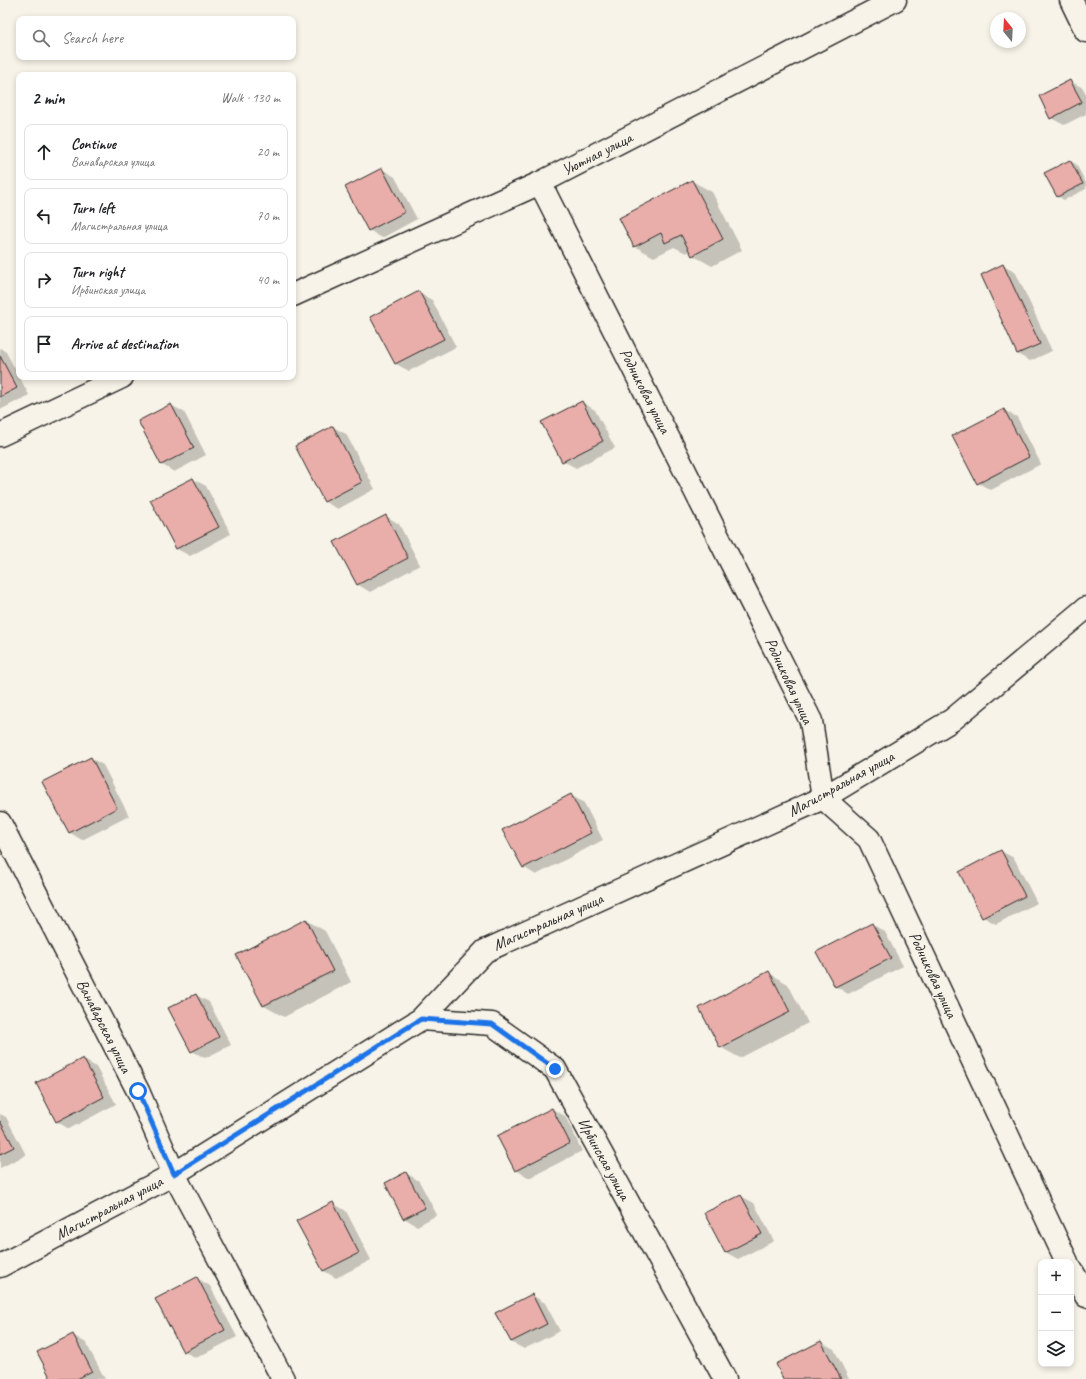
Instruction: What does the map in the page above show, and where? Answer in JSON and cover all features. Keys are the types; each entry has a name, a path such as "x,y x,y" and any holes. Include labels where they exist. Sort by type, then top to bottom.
{"street":[{"name":"Уютная улица","path":"296,294 540,183 895,0"},
{"path":"1071,0 1086,31"},
{"name":"Родниковая улица","path":"540,183 811,721 823,798 869,840 1067,1259"},
{"path":"0,436 116,380"},
{"name":"Магистральная улица","path":"0,1266 174,1174 421,1019 485,951 823,798 952,720 1086,608"},
{"name":"Ванаварская улица","path":"0,823 138,1091 174,1174 283,1379"},
{"name":"Ирбинская улица","path":"421,1019 492,1024 555,1069 726,1379"},
{"path":"1074,1275 1086,1296"}],"building":[{"path":"1070,80 1082,102 1050,119 1039,96"},
{"path":"1070,160 1083,184 1057,197 1044,173"},
{"path":"382,168 405,212 368,231 345,187"},
{"path":"692,180 723,239 692,256 681,235 665,243 661,233 634,247 619,218"},
{"path":"1003,264 1040,344 1017,354 981,275"},
{"path":"419,291 444,339 395,364 370,317"},
{"path":"0,356 17,388 0,397"},
{"path":"582,401 603,441 562,462 541,422"},
{"path":"171,404 194,448 161,465 138,421"},
{"path":"1004,409 1029,457 977,484 952,436"},
{"path":"333,426 362,482 324,502 295,446"},
{"path":"193,478 219,527 176,549 150,500"},
{"path":"386,515 408,558 357,585 334,542"},
{"path":"91,757 117,808 69,833 42,782"},
{"path":"571,794 591,833 523,868 502,830"},
{"path":"1001,850 1025,896 982,918 959,872"},
{"path":"306,919 333,971 263,1006 236,955"},
{"path":"872,923 891,958 835,987 816,952"},
{"path":"769,971 790,1012 720,1048 699,1008"},
{"path":"196,994 219,1037 191,1052 168,1008"},
{"path":"83,1058 104,1097 56,1122 36,1083"},
{"path":"552,1108 570,1143 515,1171 497,1136"},
{"path":"0,1121 14,1147 0,1154"},
{"path":"406,1172 425,1208 403,1219 385,1183"},
{"path":"741,1195 762,1234 725,1253 704,1213"},
{"path":"333,1202 359,1253 323,1271 296,1221"},
{"path":"197,1277 225,1330 183,1352 155,1299"},
{"path":"532,1294 547,1324 511,1342 495,1313"},
{"path":"73,1334 92,1371 77,1379 51,1379 37,1352"},
{"path":"821,1341 841,1379 783,1379 776,1364"}],"route":[{"path":"138,1091 174,1174 421,1019 492,1024 555,1069"}]}
